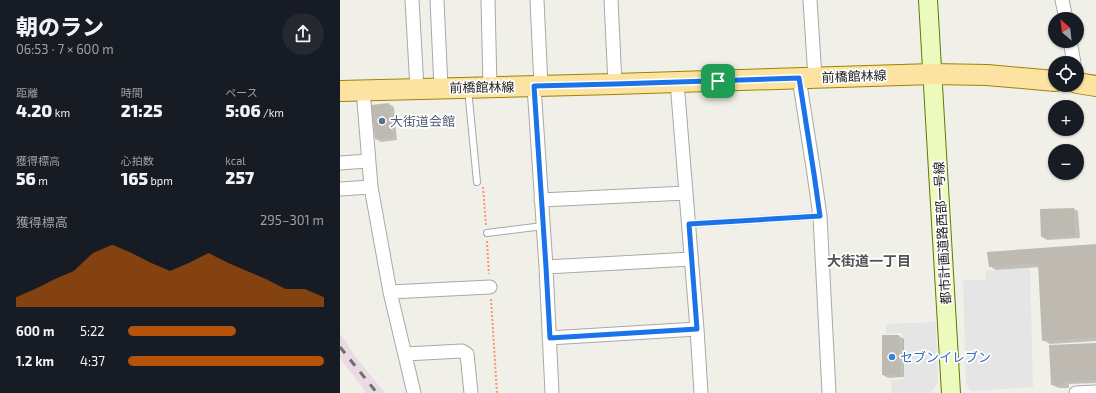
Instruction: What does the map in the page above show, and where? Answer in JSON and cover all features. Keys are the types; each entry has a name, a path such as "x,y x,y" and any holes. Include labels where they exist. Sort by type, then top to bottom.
{"main road":[{"name":"前橋館林線","path":"340,91 933,74 987,75 1048,80"}],"street":[{"path":"412,0 417,89"},
{"path":"437,0 441,88"},
{"path":"488,0 490,87"},
{"path":"537,0 541,200 552,393"},
{"path":"611,0 615,84"},
{"path":"810,0 807,78 814,174 820,216 829,393"},
{"name":"都市計画道路西部一号線","path":"928,0 951,393"},
{"path":"1062,0 1065,12"},
{"path":"678,82 701,393"},
{"path":"363,90 371,187 390,292 414,393"},
{"path":"340,163 368,161"},
{"path":"340,189 371,187"},
{"path":"541,200 686,192"},
{"path":"546,267 691,259"},
{"path":"390,292 490,287"},
{"path":"550,338 697,329"},
{"path":"405,354 462,351 467,354 471,393"},
{"path":"1076,393 1096,392"}],"lane":[{"path":"468,88 480,183"},
{"path":"689,224 820,216"},
{"path":"487,232 543,226"}],"path":[{"path":"480,183 487,232 496,393"}],"shaded area":[{"path":"1030,268 1033,387 971,391 966,383 963,280 986,280 985,271"},
{"path":"936,322 938,383 930,393 892,393 891,380 904,379 902,333 886,334 886,324"},
{"path":"340,334 354,355 385,393 366,393 340,358"}],"building":[{"name":"大街道会館","path":"389,103 393,138 375,139 371,105"},
{"path":"1074,208 1075,236 1041,237 1040,209"},
{"path":"1096,244 1096,337 1042,341 1038,263 989,267 987,252"},
{"path":"882,335 899,335 900,375 882,375"},
{"path":"1096,343 1096,380 1063,381 1063,385 1051,385 1049,345"}],"railway":[{"path":"340,347 377,393"}],"place":[{"name":"大街道会館","path":"382,121"},
{"name":"セブンイレブン","path":"892,357"}],"district":[{"name":"大街道一丁目","path":"869,261"}],"route":[{"path":"799,78 820,216 689,224 697,329 550,338 534,86 718,81 799,78"}]}
